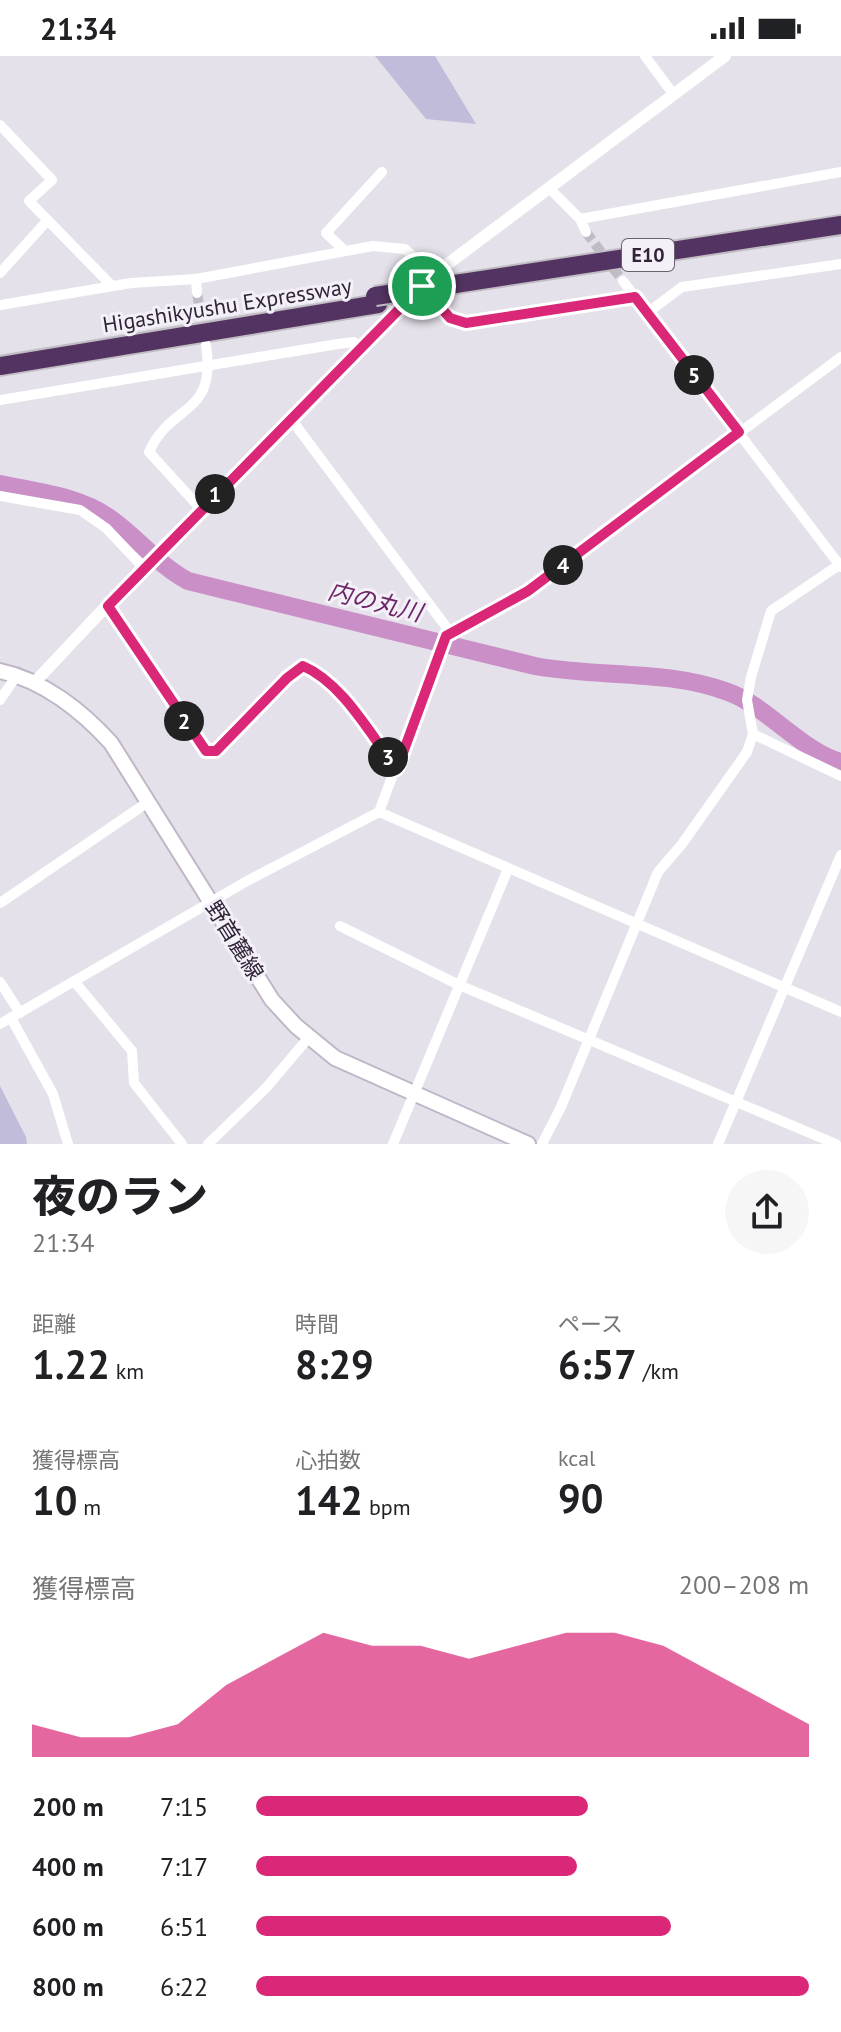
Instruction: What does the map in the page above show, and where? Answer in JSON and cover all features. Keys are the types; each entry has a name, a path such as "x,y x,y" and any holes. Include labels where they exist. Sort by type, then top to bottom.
{"highway":[{"name":"Higashikyushu Expressway","path":"456,288 841,225"},
{"name":"Higashikyushu Expressway","path":"0,356 841,234"},
{"name":"Higashikyushu Expressway","path":"0,366 376,300"}],"main road":[{"name":"野首麓線","path":"0,671 34,683 92,723 111,743 272,1000 309,1037 335,1058 528,1144"}],"street":[{"path":"645,56 674,95"},
{"path":"34,683 143,567 433,275 725,56"},
{"path":"0,125 52,180 29,201 112,286"},
{"path":"344,250 326,233 382,172"},
{"path":"580,219 841,172"},
{"path":"549,188 580,219 586,232"},
{"path":"0,273 47,221"},
{"path":"0,305 112,286 196,279 344,250 394,246 417,257 433,275"},
{"path":"647,313 682,287 841,264"},
{"path":"196,279 197,293"},
{"path":"542,1144 658,872 682,844 747,752 753,734 747,700 771,611 840,566 623,281"},
{"path":"422,286 450,318 466,323 635,297"},
{"path":"0,400 354,342 360,348"},
{"path":"201,509 149,452 154,440 205,389 209,364 206,345"},
{"path":"446,636 528,591 841,357"},
{"path":"0,1024 247,881 379,812 447,628 291,419"},
{"path":"0,496 80,510 106,528 143,567"},
{"path":"108,606 206,751 216,751 287,678 303,666 313,671 342,698 397,769"},
{"path":"0,700 17,675"},
{"path":"753,734 841,776"},
{"path":"0,903 148,802"},
{"path":"379,812 841,1012"},
{"path":"718,1144 841,855"},
{"path":"393,1144 508,869"},
{"path":"340,926 459,985 836,1144"},
{"path":"74,981 132,1051 134,1083 182,1144"},
{"path":"0,982 53,1094 68,1144"},
{"path":"208,1144 266,1088 309,1037"}],"shaded area":[{"path":"375,56 435,56 476,124 426,119"},
{"path":"0,1086 26,1137 27,1144 0,1144"}],"waterway":[{"name":"内の丸川","path":"0,484 58,496 99,511 188,581 535,666 656,677 704,685 742,698 813,749 841,762"}],"tunnel":[{"path":"586,232 623,281"},
{"path":"197,293 204,335"}],"route":[{"path":"422,286 450,318 466,323 635,297 739,432 528,591 446,636 397,769 342,698 313,671 303,666 295,670 216,751 206,751 108,606 422,286"}]}
